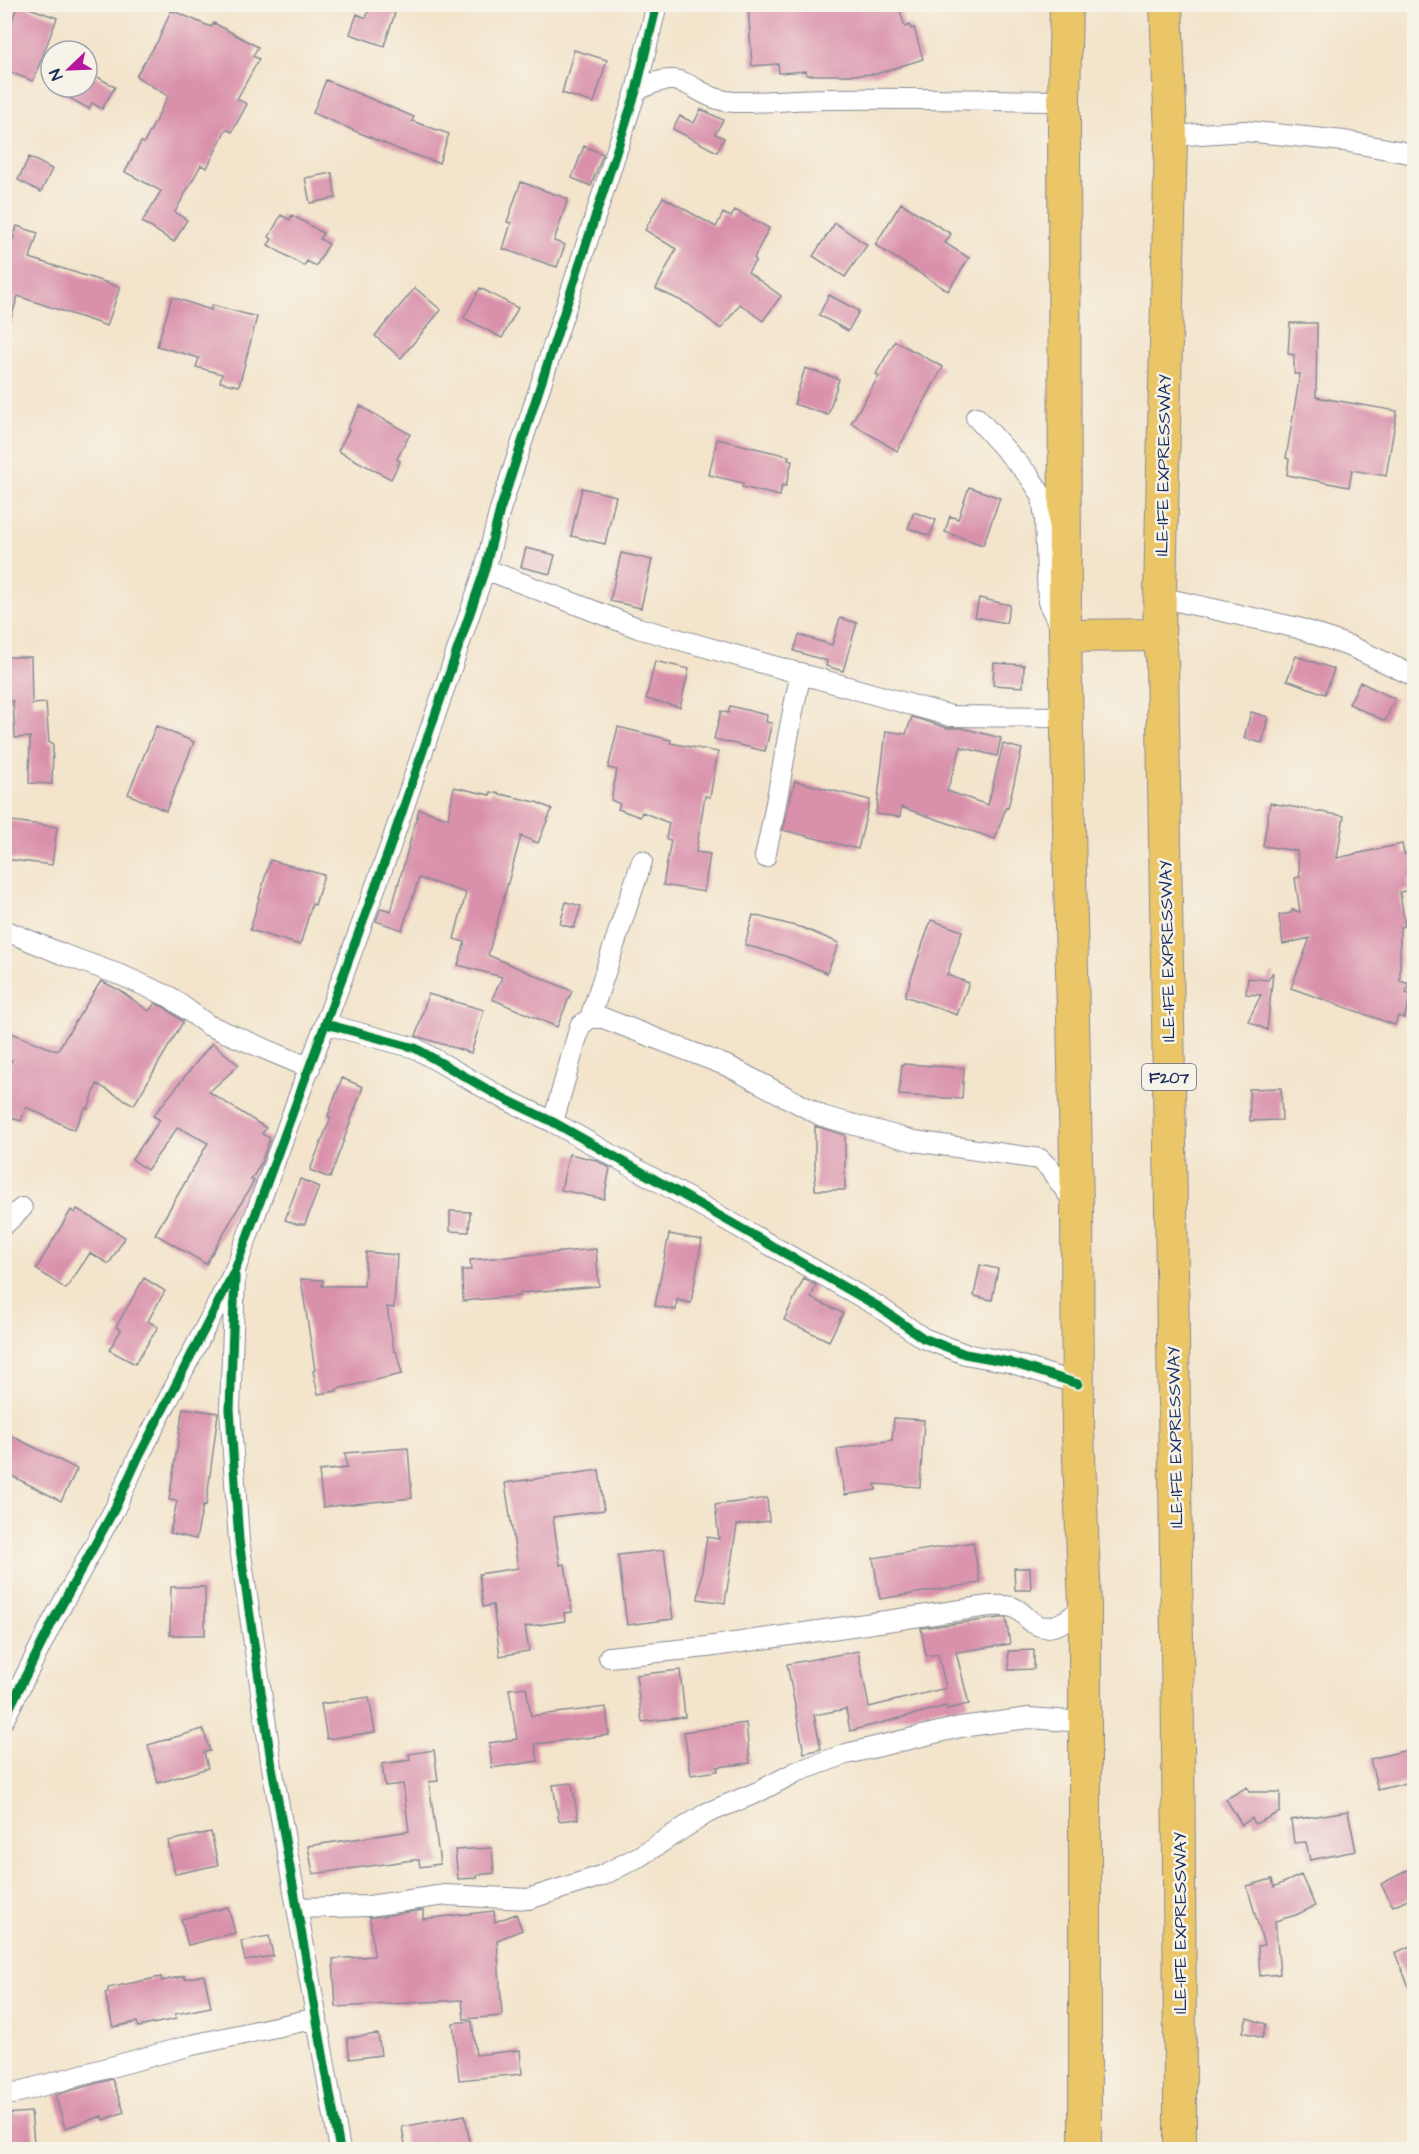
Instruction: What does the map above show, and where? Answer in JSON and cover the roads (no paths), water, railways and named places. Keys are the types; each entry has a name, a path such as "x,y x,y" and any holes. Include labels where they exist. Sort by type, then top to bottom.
{"main road":[{"path":"1066,4 1064,101 1065,636 1077,1207 1078,1384 1085,1605 1085,2150"},
{"name":"ILE-IFE EXPRESSWAY","path":"1166,4 1171,136 1159,635 1162,659 1175,1428 1180,1822 1180,2150"},
{"path":"1065,636 1159,635"}],"street":[{"path":"4,1719 53,1621 115,1508 138,1458 235,1270 396,828 485,569 500,510 636,91 657,4"},
{"path":"636,91 653,82 667,79 732,102 826,99 1064,101"},
{"path":"1171,136 1245,131 1344,141 1414,154"},
{"path":"975,417 1030,477 1042,495 1046,520 1048,602 1065,636"},
{"path":"485,569 638,628 951,716 1066,717"},
{"path":"1159,597 1298,628 1352,647 1414,676"},
{"path":"765,857 801,673"},
{"path":"553,1122 580,1026 590,1018 642,861"},
{"path":"4,930 142,984 170,997 208,1024 310,1068"},
{"path":"590,1018 603,1018 730,1067 822,1116 914,1141 1040,1159 1050,1169 1077,1207"},
{"path":"326,1024 415,1048 500,1096 553,1122 879,1307 923,1338 965,1354 1009,1362 1078,1384"},
{"path":"4,1225 22,1208"},
{"path":"235,1270 231,1408 239,1541 272,1767 340,2150"},
{"path":"609,1657 707,1647 989,1605 1013,1607 1035,1625 1050,1626 1066,1622 1085,1605"},
{"path":"297,1908 369,1906 445,1895 528,1899 601,1876 640,1856 707,1813 758,1792 796,1772 846,1754 960,1727 1029,1718 1084,1722"},
{"path":"4,2096 192,2045 317,2018"}]}
